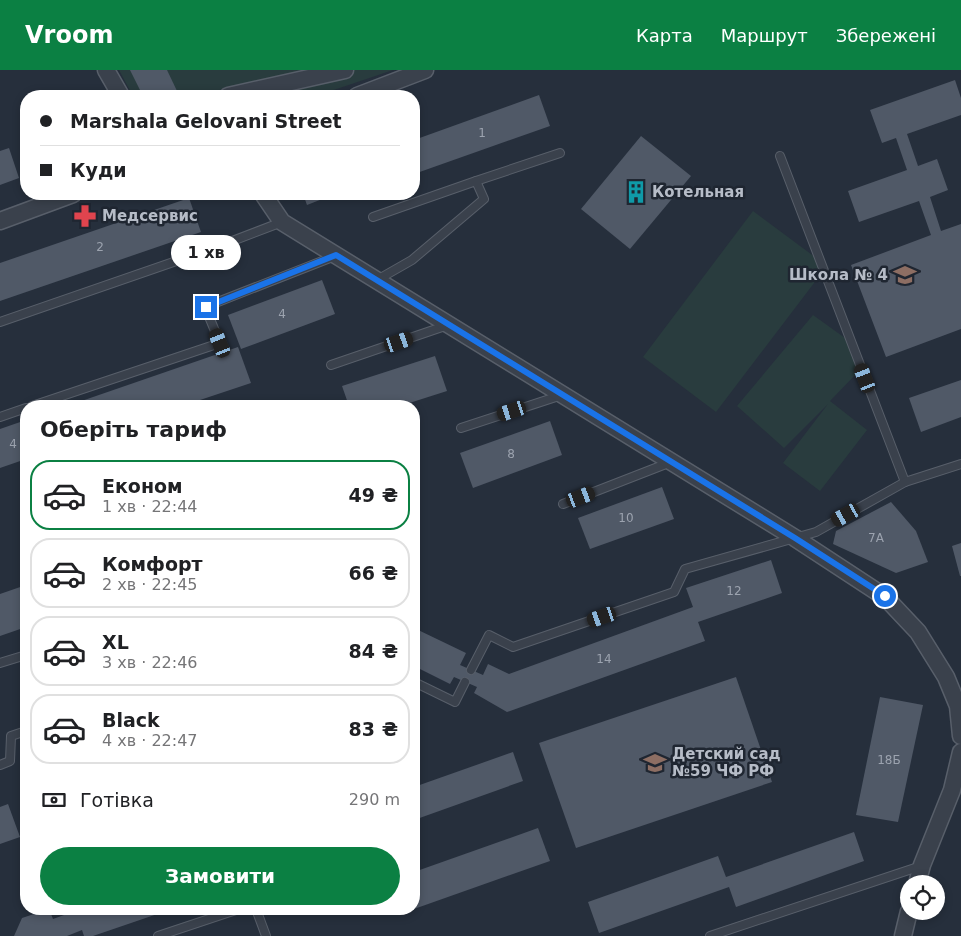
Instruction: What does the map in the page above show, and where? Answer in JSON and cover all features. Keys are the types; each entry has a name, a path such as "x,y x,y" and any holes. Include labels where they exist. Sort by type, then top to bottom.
{"street":[{"path":"106,70 118,90"},
{"path":"255,90 345,70"},
{"path":"373,90 426,70"},
{"path":"0,221 57,200"},
{"path":"267,200 282,222 795,538 885,596 918,632 946,677 958,706 961,736"},
{"path":"919,875 952,790 961,752"},
{"path":"904,936 908,920"}],"lane":[{"path":"373,217 560,153"},
{"path":"780,156 905,482"},
{"path":"377,280 412,260 484,199 476,181"},
{"path":"0,322 214,248 282,222"},
{"path":"50,400 220,343 206,307 336,255"},
{"path":"331,365 449,325"},
{"path":"461,428 563,395"},
{"path":"0,417 20,410"},
{"path":"564,504 671,462"},
{"path":"471,670 489,636 513,647 674,592 685,569 816,532 905,482 961,464"},
{"path":"0,664 20,657"},
{"path":"420,685 455,702 465,682"},
{"path":"0,765 10,761 11,736 20,733"},
{"path":"710,936 922,865"},
{"path":"158,936 221,915"},
{"path":"258,915 266,936"}],"shaded area":[{"path":"119,70 393,70 334,90 130,90"},
{"path":"753,211 827,266 716,412 643,357"},
{"path":"813,315 852,343 857,373 830,401 867,430 820,491 783,463 828,404 784,448 737,406"}],"building":[{"path":"130,70 167,70 177,90 140,90"},
{"path":"955,80 961,98 961,115 907,134 918,166 937,159 948,190 930,197 941,231 961,224 961,329 886,357 851,265 931,235 919,201 859,222 848,191 907,170 896,138 882,143 870,110"},
{"path":"539,95 550,126 420,172 420,138"},
{"name":"Котельная","path":"641,136 691,176 630,249 581,209"},
{"path":"9,148 19,178 0,185 0,151"},
{"path":"183,200 190,200 201,232 0,301 0,263"},
{"path":"305,200 320,200 307,205"},
{"path":"322,280 335,314 241,349 228,315"},
{"path":"238,347 251,383 200,400 84,400"},
{"path":"435,356 447,391 419,400 347,400 342,386"},
{"path":"961,380 961,417 921,432 909,398"},
{"path":"550,421 562,455 473,488 460,453"},
{"path":"20,422 20,461 0,468 0,429"},
{"path":"662,487 674,519 590,549 578,518"},
{"path":"891,502 916,531 928,562 896,573 833,544 836,531"},
{"path":"961,543 961,576 960,576 952,546"},
{"path":"771,560 782,593 698,622 705,641 507,712 474,693 477,687 454,677 450,684 420,669 420,631 466,653 460,665 483,675 488,664 509,674 693,607 686,588"},
{"path":"20,587 20,629 0,636 0,594"},
{"path":"736,677 772,782 576,848 539,743"},
{"path":"880,697 923,705 898,822 856,815"},
{"path":"513,752 523,781 420,818 420,785"},
{"path":"8,804 20,837 0,844 0,807"},
{"path":"538,828 550,861 420,907 420,870"},
{"path":"854,832 864,861 736,907 729,887 599,933 588,902 718,856 726,877"},
{"path":"31,915 51,915 53,919 64,915 154,915 93,936 84,936 82,930 67,936 14,936 22,918"}],"place":[{"name":"Котельная","path":"636,192"},
{"name":"Медсервис","path":"85,216"},
{"name":"Школа № 4","path":"905,275"},
{"name":"Детский сад №59 ЧФ РФ","path":"655,763"}],"route":[{"path":"206,307 336,255 795,538 885,596"}]}
